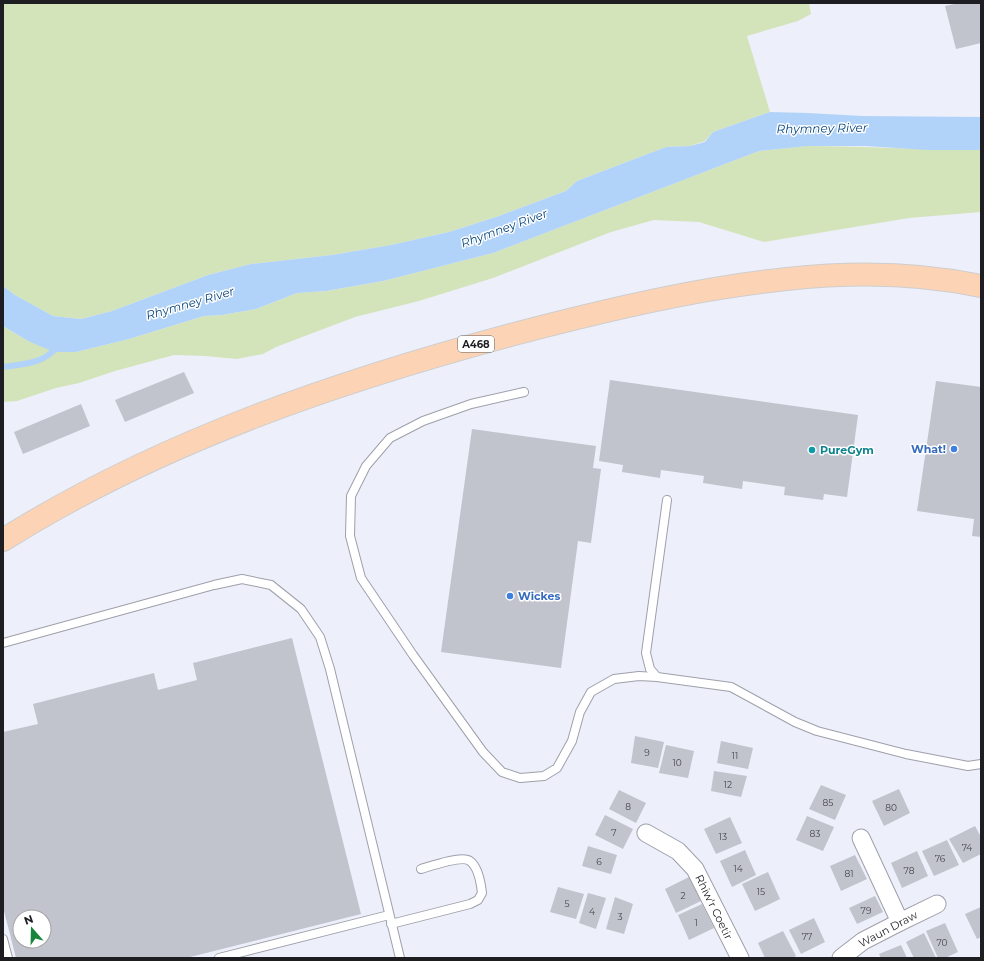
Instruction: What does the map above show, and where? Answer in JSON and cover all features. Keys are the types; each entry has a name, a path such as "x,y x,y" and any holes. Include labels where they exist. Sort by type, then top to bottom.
{"main road":[{"name":"A468","path":"3,540 72,499 134,469 200,439 278,407 399,366 541,327 668,298 738,285 813,276 836,274 923,277 981,286"}],"street":[{"name":"Rhiw'r Coetir","path":"646,833 678,851 696,869 739,957"},
{"path":"861,838 900,922"},
{"name":"Waun Draw","path":"841,958 863,941 937,904"}],"lane":[{"path":"524,392 471,404 423,420 390,438 366,466 351,496 350,536 361,578 421,667 484,752 502,772 520,778 544,776 557,768 572,741 580,712 591,692 614,679 639,676 730,687 795,722 817,731 906,754 968,766 981,764"},
{"path":"657,677 650,669 646,653 667,500"},
{"path":"3,643 214,585 242,580 271,585 301,609 320,637 330,669 400,958"},
{"path":"391,924 470,904 478,900 482,894 481,885 475,868 470,861 463,859 421,869"},
{"path":"219,958 389,914"},
{"path":"3,939 8,958"}],"green space":[{"path":"3,3 809,3 811,14 798,21 747,36 770,112 713,132 705,141 690,146 666,147 577,181 566,191 496,217 449,232 391,245 332,255 251,264 208,275 112,311 81,319 53,316 15,295 3,286"},
{"path":"806,146 981,150 981,212 909,218 764,242 699,222 654,220 611,232 493,278 419,301 355,317 276,347 263,354 237,359 174,355 115,371 79,383 56,388 17,401 3,402 3,326 28,341 76,352 129,339 204,316 222,315 256,309 297,293 326,291 383,281 493,253 759,151"}],"water":[{"name":"Rhymney River","path":"770,112 862,116 981,117 981,150 927,150 866,146 807,146 759,151 493,253 383,281 326,291 297,293 256,309 222,315 204,316 129,339 76,352 54,352 28,341 3,326 3,286 15,295 53,316 81,319 112,311 208,275 251,264 332,255 391,245 449,232 496,217 566,191 577,181 666,147 690,146 705,142 713,132"}],"building":[{"path":"959,3 981,3 981,43 956,49 945,6"},
{"path":"184,372 194,393 125,422 115,400"},
{"path":"610,380 858,415 847,497 824,494 823,500 784,495 785,487 743,481 742,489 703,483 704,476 661,470 660,478 622,472 623,465 599,461"},
{"name":"What!","path":"936,381 981,387 981,537 972,536 974,519 917,511"},
{"path":"81,404 90,426 23,454 14,432"},
{"name":"Wickes","path":"472,429 596,446 593,468 601,469 591,543 578,541 561,668 441,652"},
{"path":"292,638 361,914 186,958 16,958 14,949 52,949 52,909 12,909 12,942 3,907 3,732 38,724 33,704 154,673 158,690 197,680 193,663"},
{"path":"635,736 664,742 658,768 631,763"},
{"path":"721,741 753,748 748,769 717,763"},
{"path":"666,745 694,751 688,778 659,773"},
{"path":"714,771 747,776 741,797 711,791"},
{"path":"821,785 846,795 835,820 809,809"},
{"path":"899,789 910,813 884,826 872,801"},
{"path":"619,790 646,803 636,823 609,809"},
{"path":"605,815 633,829 623,849 595,835"},
{"path":"807,816 834,827 823,851 796,840"},
{"path":"730,817 742,843 716,854 704,829"},
{"path":"975,826 981,837 981,854 963,863 949,839"},
{"path":"947,840 959,865 934,876 922,851"},
{"path":"588,846 617,855 611,874 582,866"},
{"path":"745,850 756,875 732,887 720,861"},
{"path":"917,851 928,876 902,888 891,863"},
{"path":"855,855 867,879 841,891 830,866"},
{"path":"768,872 780,899 755,911 742,884"},
{"path":"689,877 701,901 676,913 665,889"},
{"path":"558,887 584,894 576,919 550,912"},
{"path":"588,893 606,898 596,929 579,923"},
{"path":"875,896 883,912 857,924 849,908"},
{"path":"615,897 633,904 624,934 606,929"},
{"path":"702,904 714,928 689,940 678,915"},
{"path":"981,907 981,937 977,939 965,914"},
{"path":"814,918 825,942 801,954 789,930"},
{"path":"945,923 958,952 945,958 938,958 926,931"},
{"path":"783,931 796,956 792,958 765,958 758,943"},
{"path":"924,933 936,958 914,958 906,942"},
{"path":"901,945 907,958 881,958 879,954"}],"waterway":[{"path":"3,367 26,364 40,360 59,345"}],"place":[{"name":"What!","path":"954,449"},
{"name":"PureGym","path":"812,450"},
{"name":"Wickes","path":"510,596"}]}
